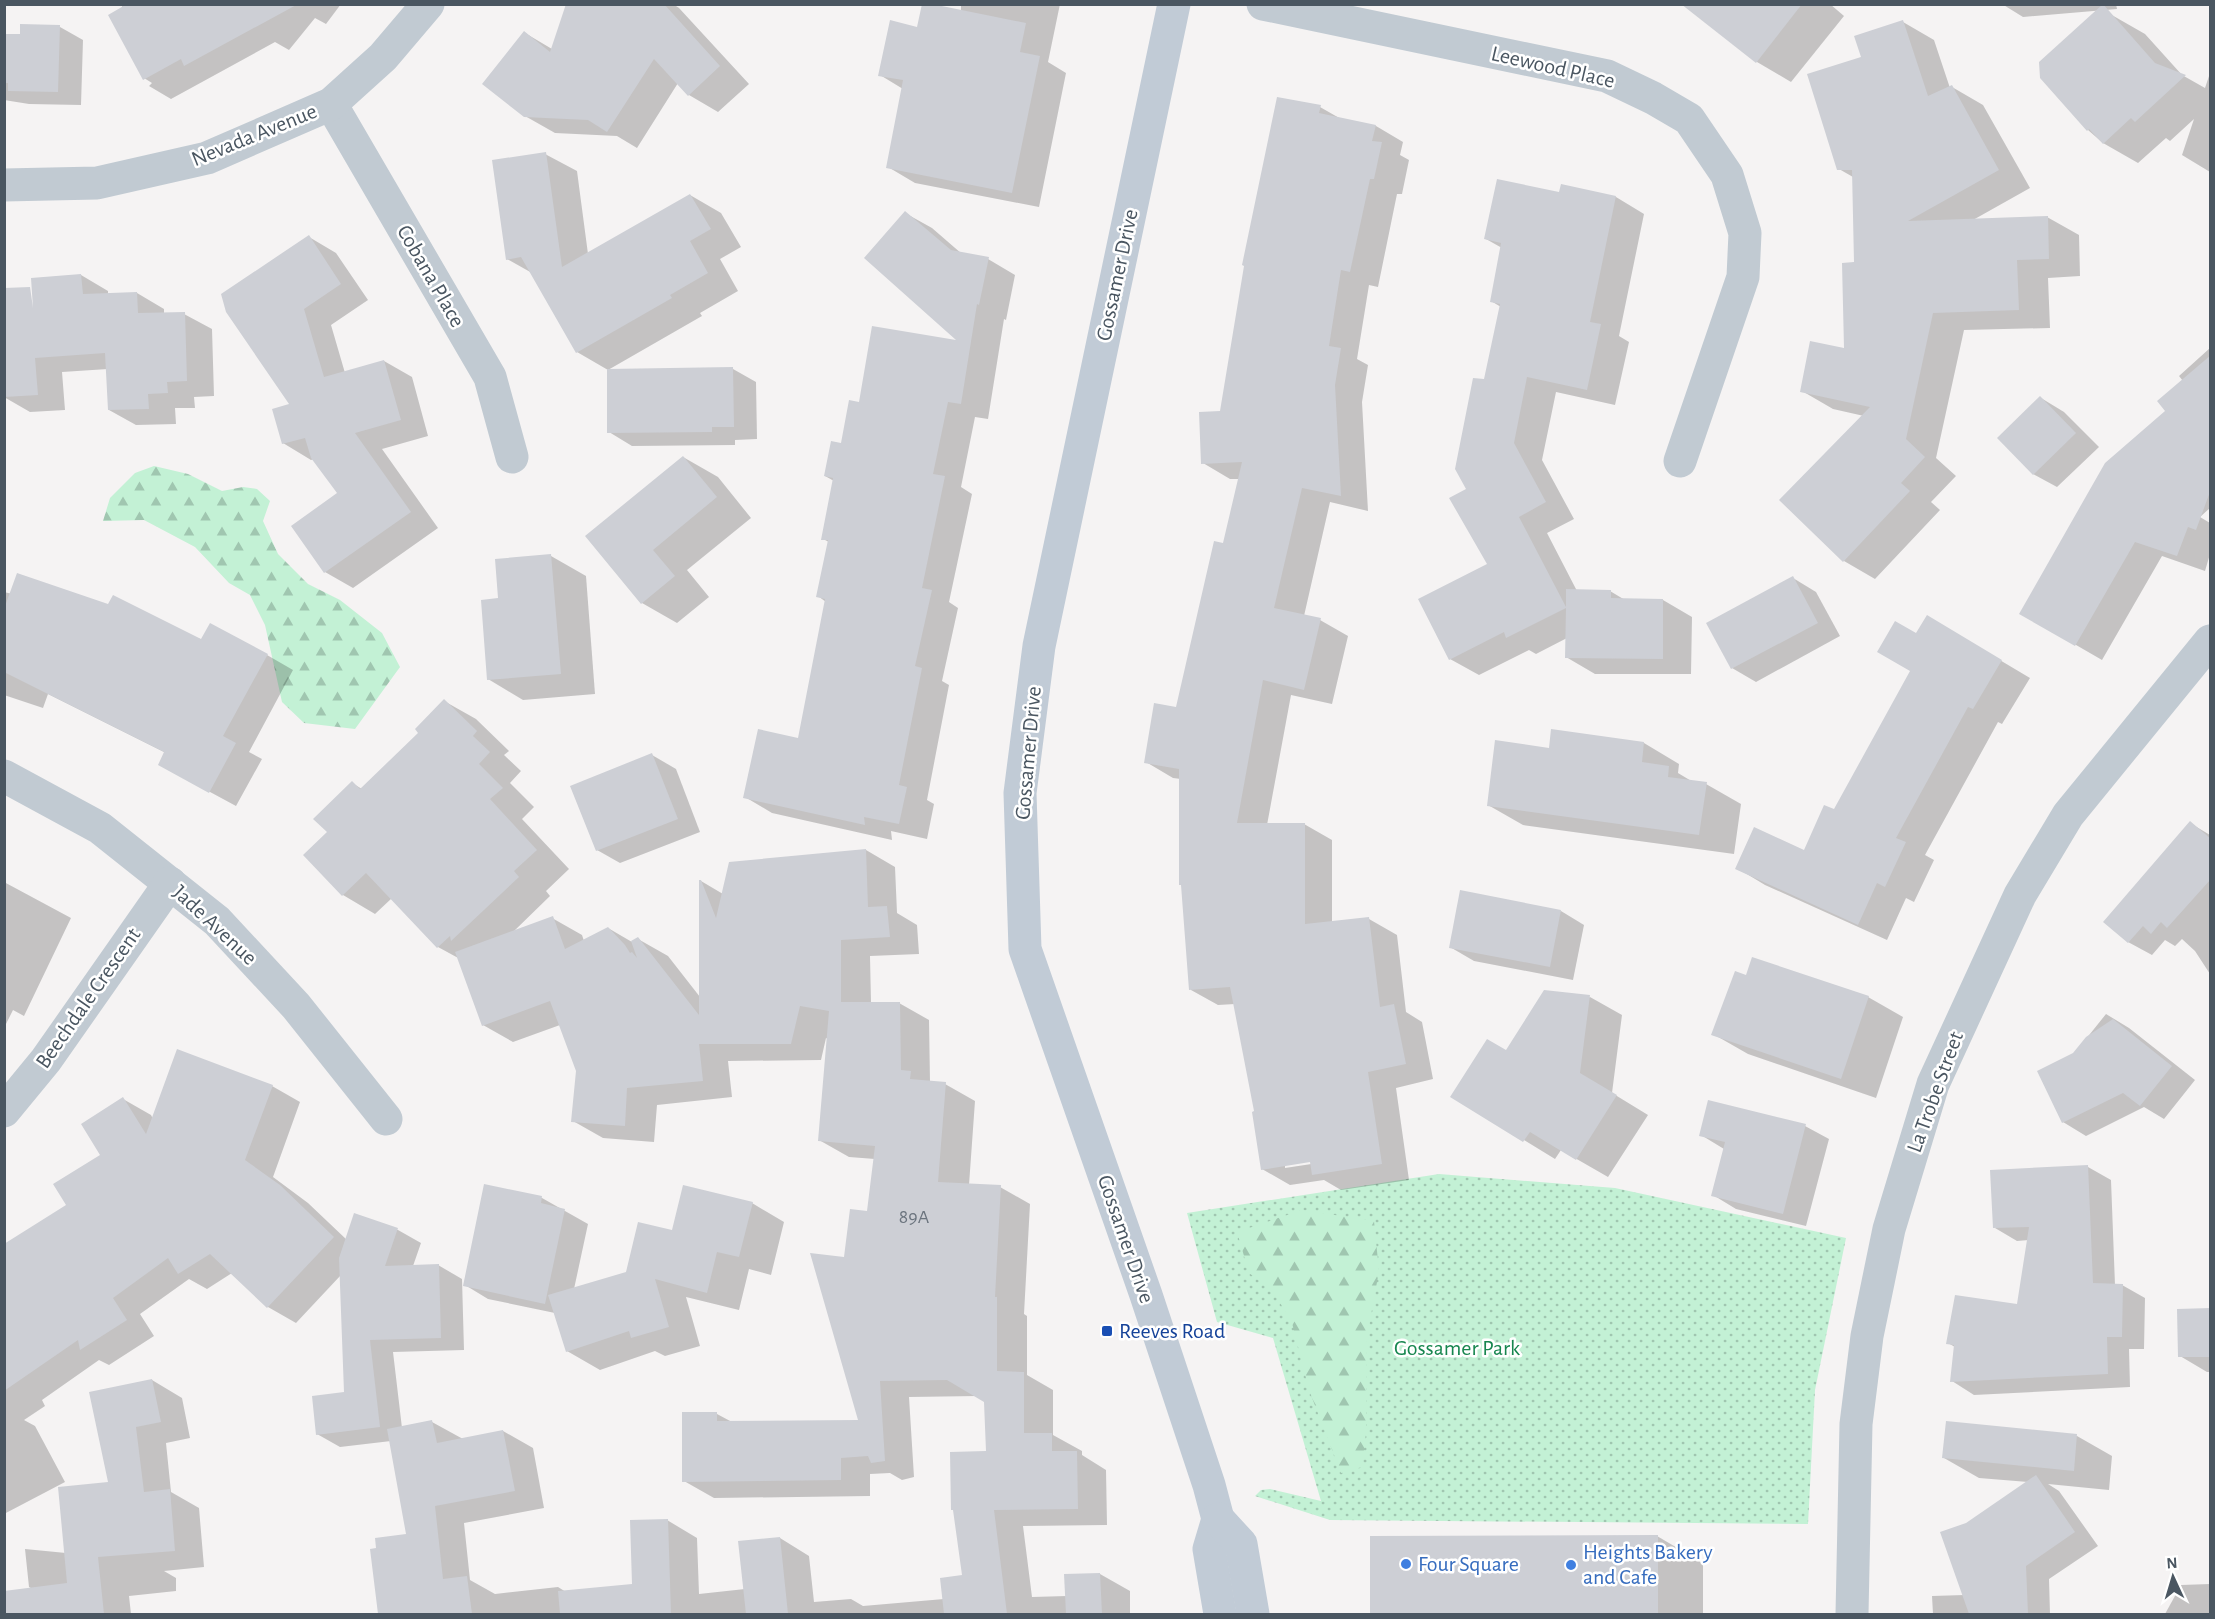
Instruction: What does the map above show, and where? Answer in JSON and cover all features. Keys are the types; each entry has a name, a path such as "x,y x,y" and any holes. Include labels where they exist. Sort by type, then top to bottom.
{"main road":[{"name":"Gossamer Drive","path":"1174,4 1039,646 1020,793 1025,949 1160,1336 1218,1519 1241,1544 1253,1614"},
{"path":"1218,1519 1209,1549 1220,1614"}],"street":[{"name":"Nevada Avenue","path":"4,185 97,183 207,158 331,104 383,57 428,4"},
{"name":"Leewood Place","path":"1263,4 1607,76 1653,98 1689,119 1727,175 1745,233 1743,277 1680,461"},
{"name":"Cobana Place","path":"331,104 490,377 512,457"},
{"name":"La Trobe Street","path":"1852,1614 1856,1424 1867,1336 1889,1229 1933,1084 2020,895 2068,815 2207,653"},
{"name":"Jade Avenue","path":"4,776 100,828 217,921 296,1006 386,1119"},
{"name":"Beechdale Crescent","path":"4,1111 46,1060 170,883"}],"green space":[{"path":"154,466 188,474 222,491 243,487 257,489 270,501 263,521 278,554 308,584 340,600 382,633 400,667 355,729 304,723 282,702 265,625 250,595 229,583 195,547 144,520 103,521 110,498 135,473"},
{"name":"Gossamer Park","path":"1439,1174 1615,1188 1846,1238 1815,1390 1808,1524 1330,1520 1255,1496 1261,1490 1270,1489 1321,1501 1273,1338 1217,1322 1187,1213"},
{"path":"1302,1210 1374,1221 1379,1271 1367,1337 1366,1432 1362,1467 1341,1473 1309,1390 1292,1323 1273,1291 1249,1273 1237,1232"}],"building":[{"path":"127,4 298,4 184,66 181,59 143,80 108,15"},
{"path":"566,4 664,4 720,66 688,96 654,59 607,132 588,120 524,117 482,84 524,31 550,52"},
{"path":"922,4 1026,23 1020,52 1040,56 1012,193 886,168 903,80 878,76 890,20 917,27"},
{"path":"1681,4 1802,4 1756,63"},
{"path":"2103,4 2155,63 2186,75 2135,122 2131,118 2103,144 2089,129 2087,131 2040,78 2039,62"},
{"path":"1903,20 1928,96 1952,85 1999,170 1908,221 2048,216 2049,259 2017,260 2019,310 1933,313 1906,439 1925,457 1901,483 1910,491 1843,562 1779,500 1870,407 1800,392 1810,341 1844,348 1842,263 1854,262 1852,170 1837,170 1807,74 1861,57 1854,36"},
{"path":"20,24 60,25 58,92 8,91 8,83 4,83 4,34 20,34"},
{"path":"1277,97 1321,105 1319,113 1376,125 1372,141 1382,142 1374,179 1370,179 1350,272 1341,270 1329,346 1341,348 1335,385 1341,496 1302,488 1274,608 1321,618 1304,690 1263,680 1237,823 1305,823 1305,924 1369,917 1380,1007 1394,1004 1406,1064 1368,1072 1382,1164 1312,1175 1310,1162 1261,1170 1252,1112 1254,1111 1230,987 1189,990 1181,885 1179,885 1179,769 1144,763 1154,703 1176,707 1214,541 1223,543 1242,462 1201,464 1199,412 1220,411 1244,266 1242,265"},
{"path":"546,152 562,267 690,194 711,229 690,241 708,273 670,295 672,298 576,353 521,257 506,260 492,160"},
{"path":"1497,179 1559,192 1561,184 1616,196 1590,322 1601,324 1587,390 1527,377 1514,443 1546,502 1519,517 1566,607 1566,589 1611,590 1611,598 1663,599 1663,659 1565,658 1566,608 1506,638 1504,632 1449,660 1418,599 1487,564 1449,498 1466,489 1455,469 1473,378 1484,379 1500,304 1490,302 1501,243 1484,239"},
{"path":"905,211 951,250 989,257 979,305 977,304 961,404 948,402 933,474 945,476 922,588 932,590 915,666 922,668 899,785 907,787 899,824 864,817 865,825 743,798 758,729 798,738 825,599 816,597 828,540 821,540 833,478 824,476 831,441 841,443 849,400 859,402 872,326 956,340 864,258"},
{"path":"309,235 341,284 304,309 324,377 384,360 401,420 355,433 411,512 324,573 291,526 337,493 311,458 305,438 282,444 272,409 289,404 226,312 221,294"},
{"path":"81,274 83,294 137,292 138,313 185,312 187,381 167,382 168,393 148,394 149,409 108,410 105,353 35,358 38,395 4,397 4,288 30,287 33,308 31,278"},
{"path":"2211,355 2211,489 2196,530 2188,527 2177,556 2135,542 2075,646 2019,614 2105,463 2165,411 2157,401"},
{"path":"733,367 734,427 712,427 712,432 607,433 607,369"},
{"path":"2040,396 2076,433 2033,475 1997,438"},
{"path":"683,456 717,497 653,550 675,576 641,604 585,536"},
{"path":"551,554 561,674 487,680 481,600 498,598 495,559"},
{"path":"17,573 108,604 113,595 201,639 210,623 268,654 223,736 236,743 209,793 158,765 164,752 4,672 4,609"},
{"path":"1793,576 1818,623 1731,669 1706,623"},
{"path":"1927,615 2002,660 1973,709 1968,707 1896,838 1906,842 1885,887 1877,883 1858,925 1735,869 1754,827 1804,850 1824,805 1834,809 1910,671 1877,652 1895,621 1916,633"},
{"path":"444,699 477,731 473,736 490,752 479,764 503,788 490,799 537,850 514,871 519,877 451,941 450,936 437,948 366,873 342,896 303,855 327,832 313,819 352,781 360,789 418,733 415,729"},
{"path":"1551,729 1644,742 1642,762 1669,766 1668,777 1707,782 1699,835 1487,806 1495,740 1549,748"},
{"path":"652,753 678,819 596,851 570,786"},
{"path":"2190,821 2211,839 2211,879 2167,928 2161,922 2151,934 2143,926 2128,943 2103,922"},
{"path":"866,849 868,907 887,906 890,937 841,940 841,1002 900,1002 901,1070 911,1071 910,1079 946,1082 938,1182 1001,1185 995,1297 997,1297 997,1371 1024,1372 1024,1433 1052,1433 1052,1451 1077,1451 1078,1509 994,1510 1007,1614 944,1614 940,1578 962,1575 953,1510 951,1510 950,1452 986,1451 984,1402 947,1380 880,1381 885,1461 871,1463 868,1456 841,1458 841,1480 682,1482 682,1412 717,1412 717,1421 858,1420 810,1253 844,1257 850,1209 867,1211 875,1146 818,1141 829,1011 800,1006 791,1044 699,1044 703,1081 627,1088 625,1126 571,1122 576,1071 550,1001 482,1026 455,952 553,916 565,949 608,927 637,958 631,941 638,937 699,1015 699,880 701,880 716,918 729,862"},
{"path":"1460,890 1561,910 1550,967 1449,948"},
{"path":"1752,957 1869,996 1841,1079 1711,1035 1735,971 1746,975"},
{"path":"1544,990 1590,995 1580,1073 1617,1095 1576,1160 1530,1132 1523,1142 1450,1097 1487,1039 1506,1050"},
{"path":"2113,1019 2172,1066 2140,1106 2123,1093 2062,1123 2037,1071 2073,1053 2086,1037"},
{"path":"177,1049 273,1085 245,1160 280,1185 334,1237 267,1308 210,1254 178,1274 168,1258 113,1298 127,1320 80,1350 78,1340 4,1391 4,1244 66,1205 53,1184 100,1155 81,1124 123,1097 146,1134"},
{"path":"1708,1100 1806,1124 1783,1214 1711,1196 1725,1142 1699,1136"},
{"path":"2088,1165 2093,1283 2123,1284 2122,1337 2107,1337 2108,1374 1950,1382 1954,1345 1946,1344 1955,1295 2017,1304 2029,1227 1993,1228 1990,1170"},
{"path":"484,1184 542,1196 541,1203 565,1209 545,1304 463,1286"},
{"path":"683,1185 753,1202 739,1257 717,1252 707,1293 655,1279 669,1327 631,1338 629,1331 566,1352 548,1295 626,1272 638,1222 672,1230"},
{"path":"354,1213 398,1228 385,1266 439,1264 441,1338 370,1340 380,1427 316,1435 312,1396 344,1392 339,1258"},
{"path":"2211,1308 2211,1357 2178,1357 2177,1309"},
{"path":"152,1379 161,1422 136,1427 144,1492 170,1489 175,1551 98,1557 104,1614 4,1614 4,1591 67,1583 58,1487 108,1482 89,1392"},
{"path":"432,1420 437,1443 503,1430 515,1491 435,1506 443,1579 467,1576 472,1614 378,1614 370,1549 376,1548 375,1538 406,1534 387,1429"},
{"path":"1946,1421 2077,1434 2074,1471 1942,1458"},
{"path":"2036,1475 2075,1532 2026,1566 2028,1614 1969,1614 1940,1532 1966,1523"},
{"path":"668,1519 671,1614 560,1614 558,1591 632,1584 630,1520"},
{"path":"1658,1535 1658,1614 1370,1614 1370,1536"},
{"path":"780,1537 788,1614 746,1614 738,1541"},
{"path":"1100,1573 1102,1614 1066,1614 1064,1574"}],"place":[{"name":"Reeves Road","path":"1107,1331"},
{"name":"Four Square","path":"1406,1564"},
{"name":"Heights Bakery and Cafe","path":"1571,1565"}]}
